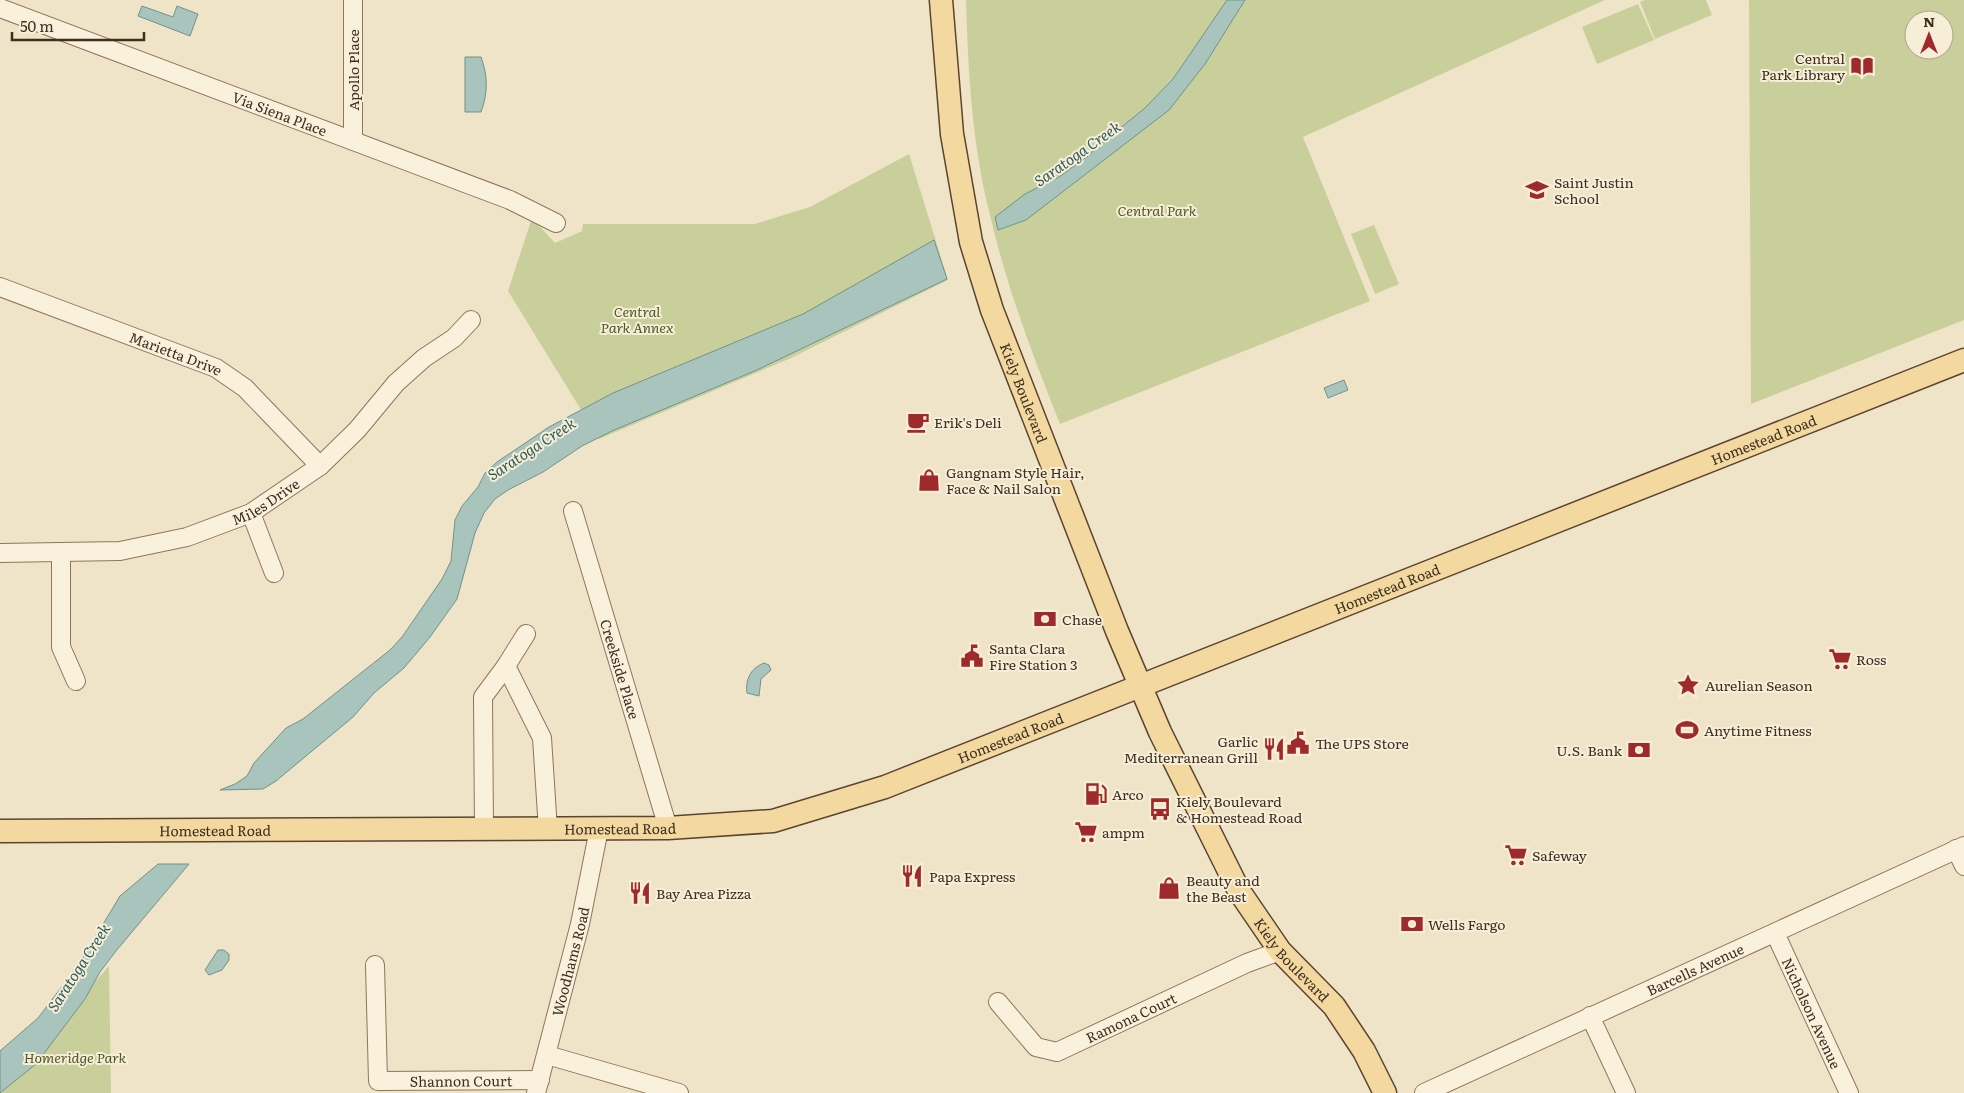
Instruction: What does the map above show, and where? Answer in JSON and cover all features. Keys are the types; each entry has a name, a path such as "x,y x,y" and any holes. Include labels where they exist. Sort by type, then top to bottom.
{"main road":[{"name":"Kiely Boulevard","path":"941,0 949,115 957,174 971,242 992,310 1140,685 1239,891 1280,951 1334,1006 1364,1051 1385,1093"},
{"name":"Homestead Road","path":"0,830 262,828 548,830 668,828 773,821 885,787 1964,360"}],"street":[{"name":"Apollo Place","path":"353,0 353,140"},
{"name":"Via Siena Place","path":"0,8 510,200 556,223"},
{"name":"Marietta Drive","path":"0,287 216,368 245,388 320,466"},
{"name":"Miles Drive","path":"0,553 120,551 187,537 251,514 320,466 357,430 396,383 424,358 454,338 471,320"},
{"name":"Creekside Place","path":"573,511 668,828"},
{"path":"251,514 274,573"},
{"path":"61,553 61,647 76,681"},
{"path":"484,830 482,742 484,698 526,634"},
{"path":"506,666 542,738 548,830"},
{"name":"Woodhams Road","path":"538,1086 580,924 599,829"},
{"path":"1960,847 1964,866"},
{"name":"Barcells Avenue","path":"1424,1093 1960,847"},
{"name":"Nicholson Avenue","path":"1775,933 1850,1093"},
{"name":"Ramona Court","path":"998,1002 1036,1047 1057,1052 1247,963 1280,951"},
{"name":"Shannon Court","path":"375,965 378,1081 538,1086"},
{"path":"1590,1016 1626,1093"},
{"path":"547,1055 679,1093"}],"green space":[{"name":"Central Park","path":"966,0 1605,0 1303,137 1370,301 1060,424 1012,292 996,239 983,185 972,106"},
{"path":"1645,0 1706,0 1712,15 1655,39 1640,2"},
{"path":"1749,0 1964,0 1964,320 1751,404"},
{"path":"1638,4 1654,40 1597,64 1582,27"},
{"name":"Central Park Annex","path":"909,154 948,280 791,358 599,439 508,291 532,218 555,243 582,231 583,224 755,224 810,207"},
{"path":"1374,225 1399,284 1375,294 1351,234"},
{"name":"Homeridge Park","path":"109,966 111,1093 0,1093 0,1089"}],"water":[{"path":"1227,0 1245,0 1205,64 1169,110 1026,220 998,230 995,217 1025,194 1059,177 1088,156 1145,108 1173,79"},
{"path":"142,6 173,17 177,6 198,14 190,36 138,16"},
{"path":"465,57 481,57 486,84 481,112 465,112"},
{"name":"Saratoga Creek","path":"934,240 947,279 757,370 612,431 582,446 543,472 495,499 484,513 475,533 457,599 430,637 404,668 374,693 353,717 276,781 263,789 220,790 235,784 247,776 254,763 286,728 303,719 390,650 402,637 442,579 451,561 455,520 462,506 478,487 485,473 497,462 549,427 613,393 803,314"},
{"path":"1344,380 1348,390 1328,398 1324,388"},
{"path":"764,663 769,665 771,670 761,679 759,696 747,693 747,683 752,671"},
{"name":"Saratoga Creek","path":"158,864 189,864 116,951 100,972 85,999 36,1064 0,1093 0,1051 38,1018 79,964 120,896"},
{"path":"218,950 224,950 229,954 229,960 222,970 209,975 205,970"}],"place":[{"name":"Central Park Library","path":"1862,66"},
{"name":"Saint Justin School","path":"1537,190"},
{"name":"Erik's Deli","path":"918,422"},
{"name":"Gangnam Style Hair, Face & Nail Salon","path":"929,480"},
{"name":"Chase","path":"1045,619"},
{"name":"Santa Clara Fire Station 3","path":"972,656"},
{"name":"Ross","path":"1840,659"},
{"name":"Aurelian Season","path":"1688,685"},
{"name":"Anytime Fitness","path":"1687,730"},
{"name":"The UPS Store","path":"1298,743"},
{"name":"Garlic Mediterranean Grill","path":"1274,749"},
{"name":"U.S. Bank","path":"1639,750"},
{"name":"Arco","path":"1096,794"},
{"name":"Kiely Boulevard & Homestead Road","path":"1160,809"},
{"name":"ampm","path":"1086,832"},
{"name":"Safeway","path":"1516,855"},
{"name":"Papa Express","path":"912,876"},
{"name":"Beauty and the Beast","path":"1169,888"},
{"name":"Bay Area Pizza","path":"640,893"},
{"name":"Wells Fargo","path":"1412,924"}]}
